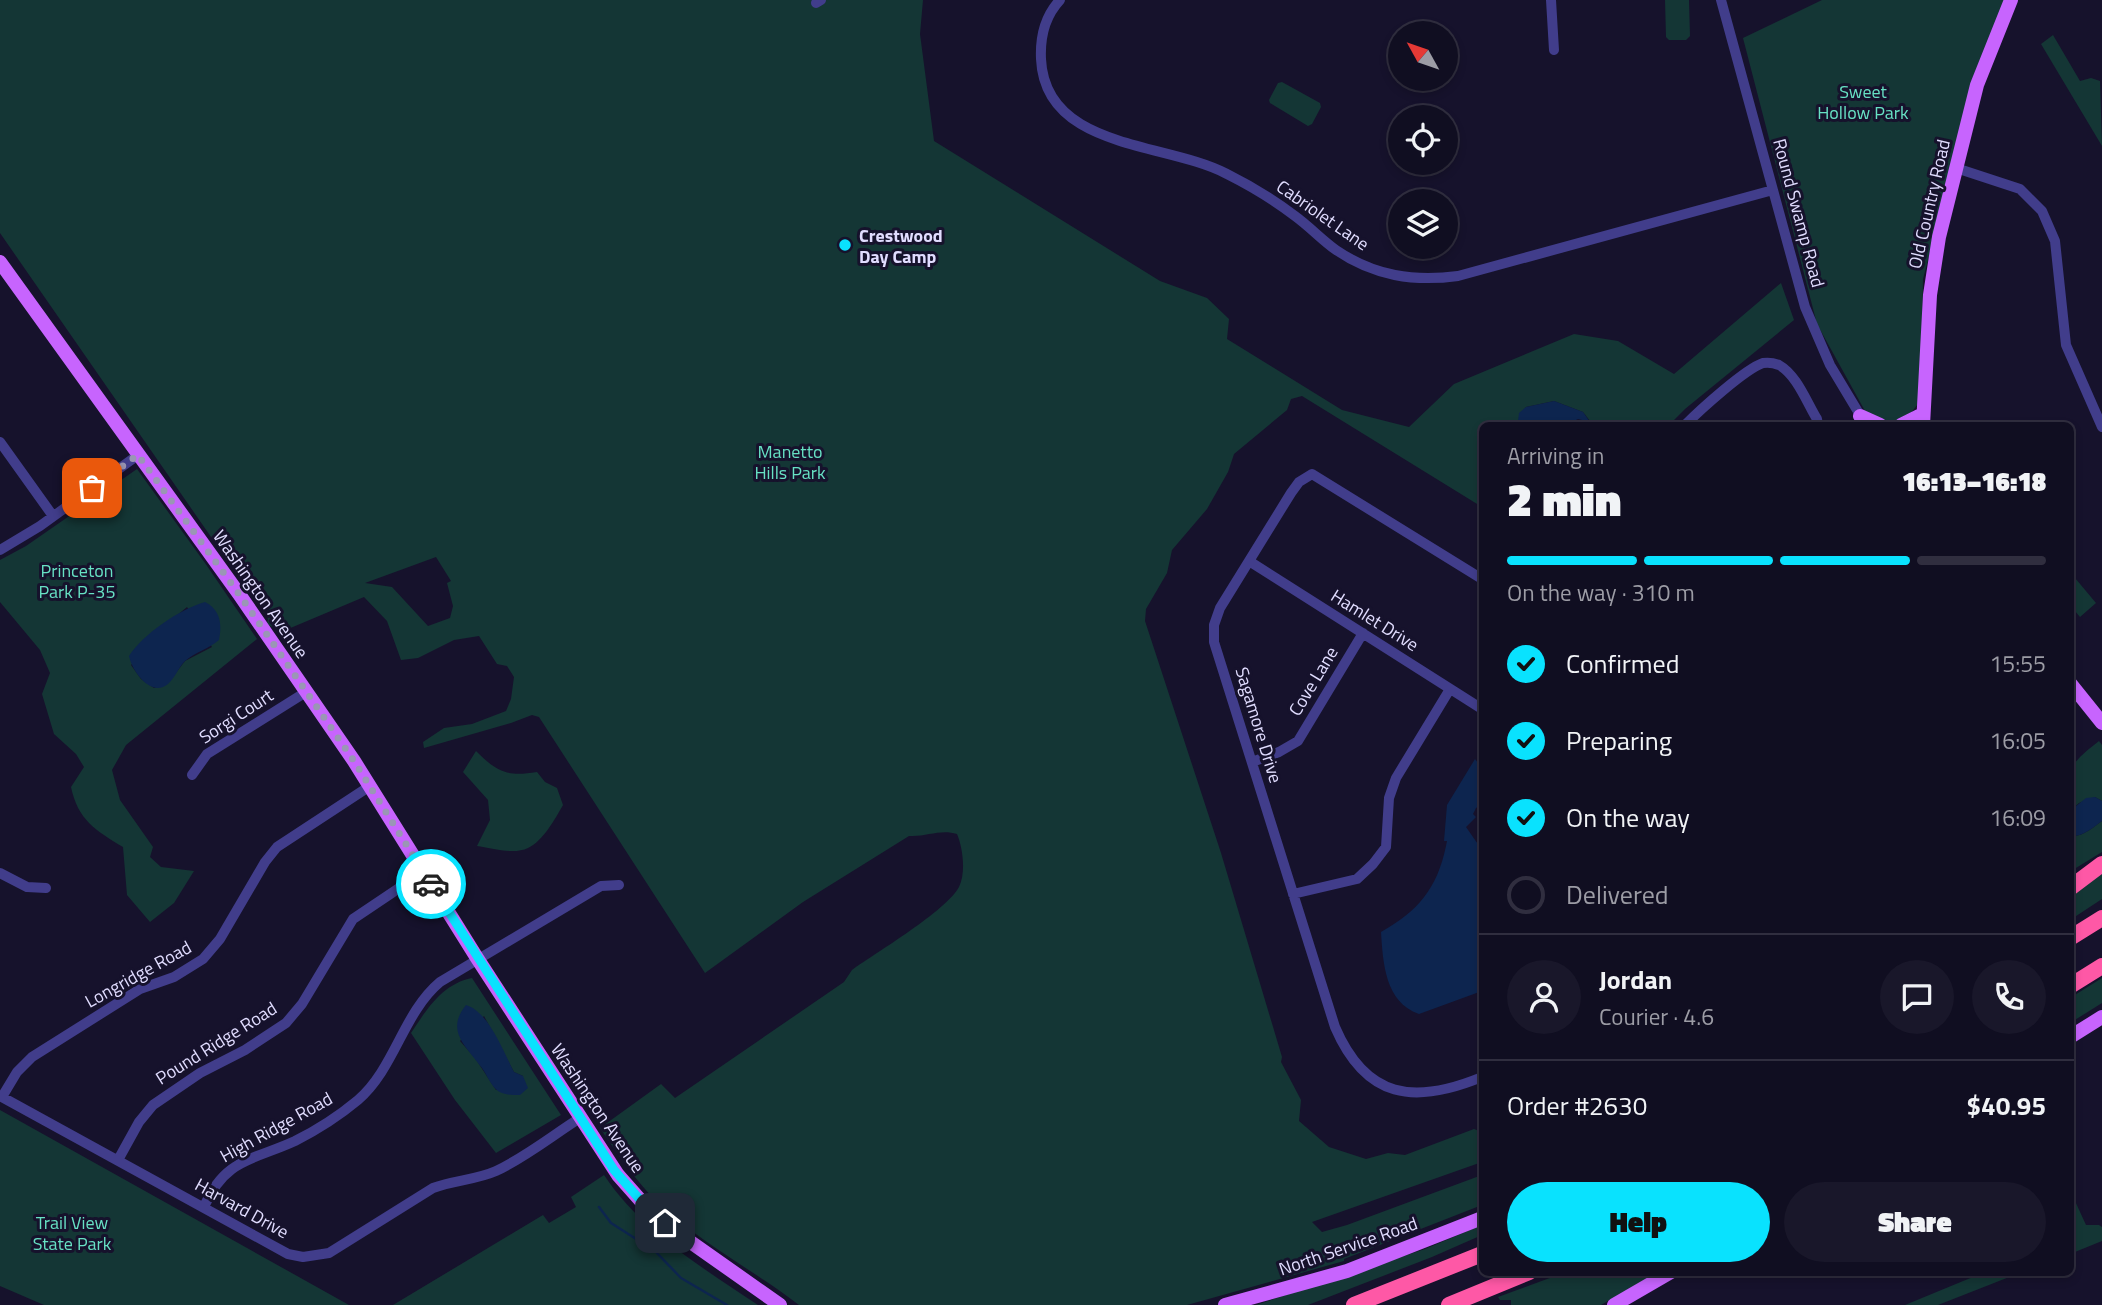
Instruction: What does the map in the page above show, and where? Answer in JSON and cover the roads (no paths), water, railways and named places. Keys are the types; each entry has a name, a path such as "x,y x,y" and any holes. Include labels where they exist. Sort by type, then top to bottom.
{"highway":[{"path":"2074,885 2102,862"},
{"path":"2074,936 2102,918"},
{"path":"2074,984 2102,967"},
{"path":"1354,1305 1479,1255"},
{"path":"1502,1284 1520,1276"},
{"path":"1449,1305 1525,1276"}],"main road":[{"name":"Old Country Road","path":"1925,422 1931,285 1977,85 2011,0"},
{"name":"Washington Avenue","path":"0,262 370,786 477,958 618,1175 649,1210 780,1305"},
{"path":"2074,689 2102,723"},
{"path":"2074,877 2102,862"},
{"path":"2074,1034 2102,1017"},
{"name":"North Service Road","path":"1224,1305 1348,1271 1479,1219"},
{"path":"1620,1304 1665,1276"}],"street":[{"name":"Cabriolet Lane","path":"1060,0 1044,24 1040,44 1041,64 1048,88 1059,107 1077,123 1097,134 1225,172 1294,215 1334,249 1378,272 1430,280 1458,276 1773,190"},
{"path":"1551,0 1554,50"},
{"name":"Round Swamp Road","path":"1721,0 1811,323 1830,365 1863,421"},
{"path":"1956,168 2020,189 2042,211 2055,241 2066,345 2102,426"},
{"path":"1688,422 1706,404 1758,366 1771,362 1780,366 1791,377 1818,422"},
{"path":"0,442 53,516"},
{"path":"0,550 138,455"},
{"name":"Sagamore Drive","path":"1479,577 1312,474 1299,482 1220,608 1214,625 1214,642 1335,1027 1345,1050 1364,1073 1384,1086 1408,1093 1436,1091 1479,1078"},
{"name":"Hamlet Drive","path":"1249,561 1479,707"},
{"name":"Cove Lane","path":"1252,762 1279,752 1298,741 1363,633"},
{"path":"1293,894 1357,879 1373,864 1386,847 1389,798 1396,778 1450,689"},
{"name":"Sorgi Court","path":"192,775 207,754 306,692"},
{"name":"Longridge Road","path":"1,1097 17,1072 32,1057 140,989 174,978 204,959 220,939 277,846 370,786"},
{"name":"Pound Ridge Road","path":"118,1160 139,1122 153,1105 200,1073 244,1050 286,1023 302,1004 353,919 423,872"},
{"path":"0,873 27,887 46,888"},
{"path":"477,958 601,886 619,885"},
{"name":"High Ridge Road","path":"204,1207 225,1174 266,1151 295,1141 359,1100 379,1075 422,1000 440,982 477,958"},
{"name":"Harvard Drive","path":"1,1097 288,1254 303,1257 316,1257 337,1249 433,1188 447,1182 478,1178 499,1170 580,1118"}],"water":[{"path":"1554,401 1583,412 1590,422 1578,419 1576,420 1578,422 1519,422 1519,413 1526,407"},
{"path":"205,602 214,609 219,618 219,640 185,661 168,684 155,688 143,681 129,656 135,648 163,623"},
{"path":"1475,759 1479,764 1479,806 1473,814 1476,817 1466,827 1479,846 1479,992 1419,1014 1408,1008 1393,991 1385,968 1381,932 1406,916 1431,887 1447,841 1444,841 1447,805"},
{"path":"2095,797 2102,801 2102,821 2083,834 2074,836 2074,808 2086,798"},
{"path":"466,1005 482,1015 514,1072 523,1076 528,1088 520,1095 505,1094 496,1089 464,1045 457,1023"}],"waterway":[{"path":"599,1207 611,1223 655,1251 681,1278 727,1305"}],"place":[{"name":"Crestwood Day Camp","path":"845,245"}],"park label":[{"name":"Sweet Hollow Park","path":"1863,101"},
{"name":"Manetto Hills Park","path":"790,461"},
{"name":"Princeton Park P-35","path":"77,580"},
{"name":"Trail View State Park","path":"72,1232"}]}
